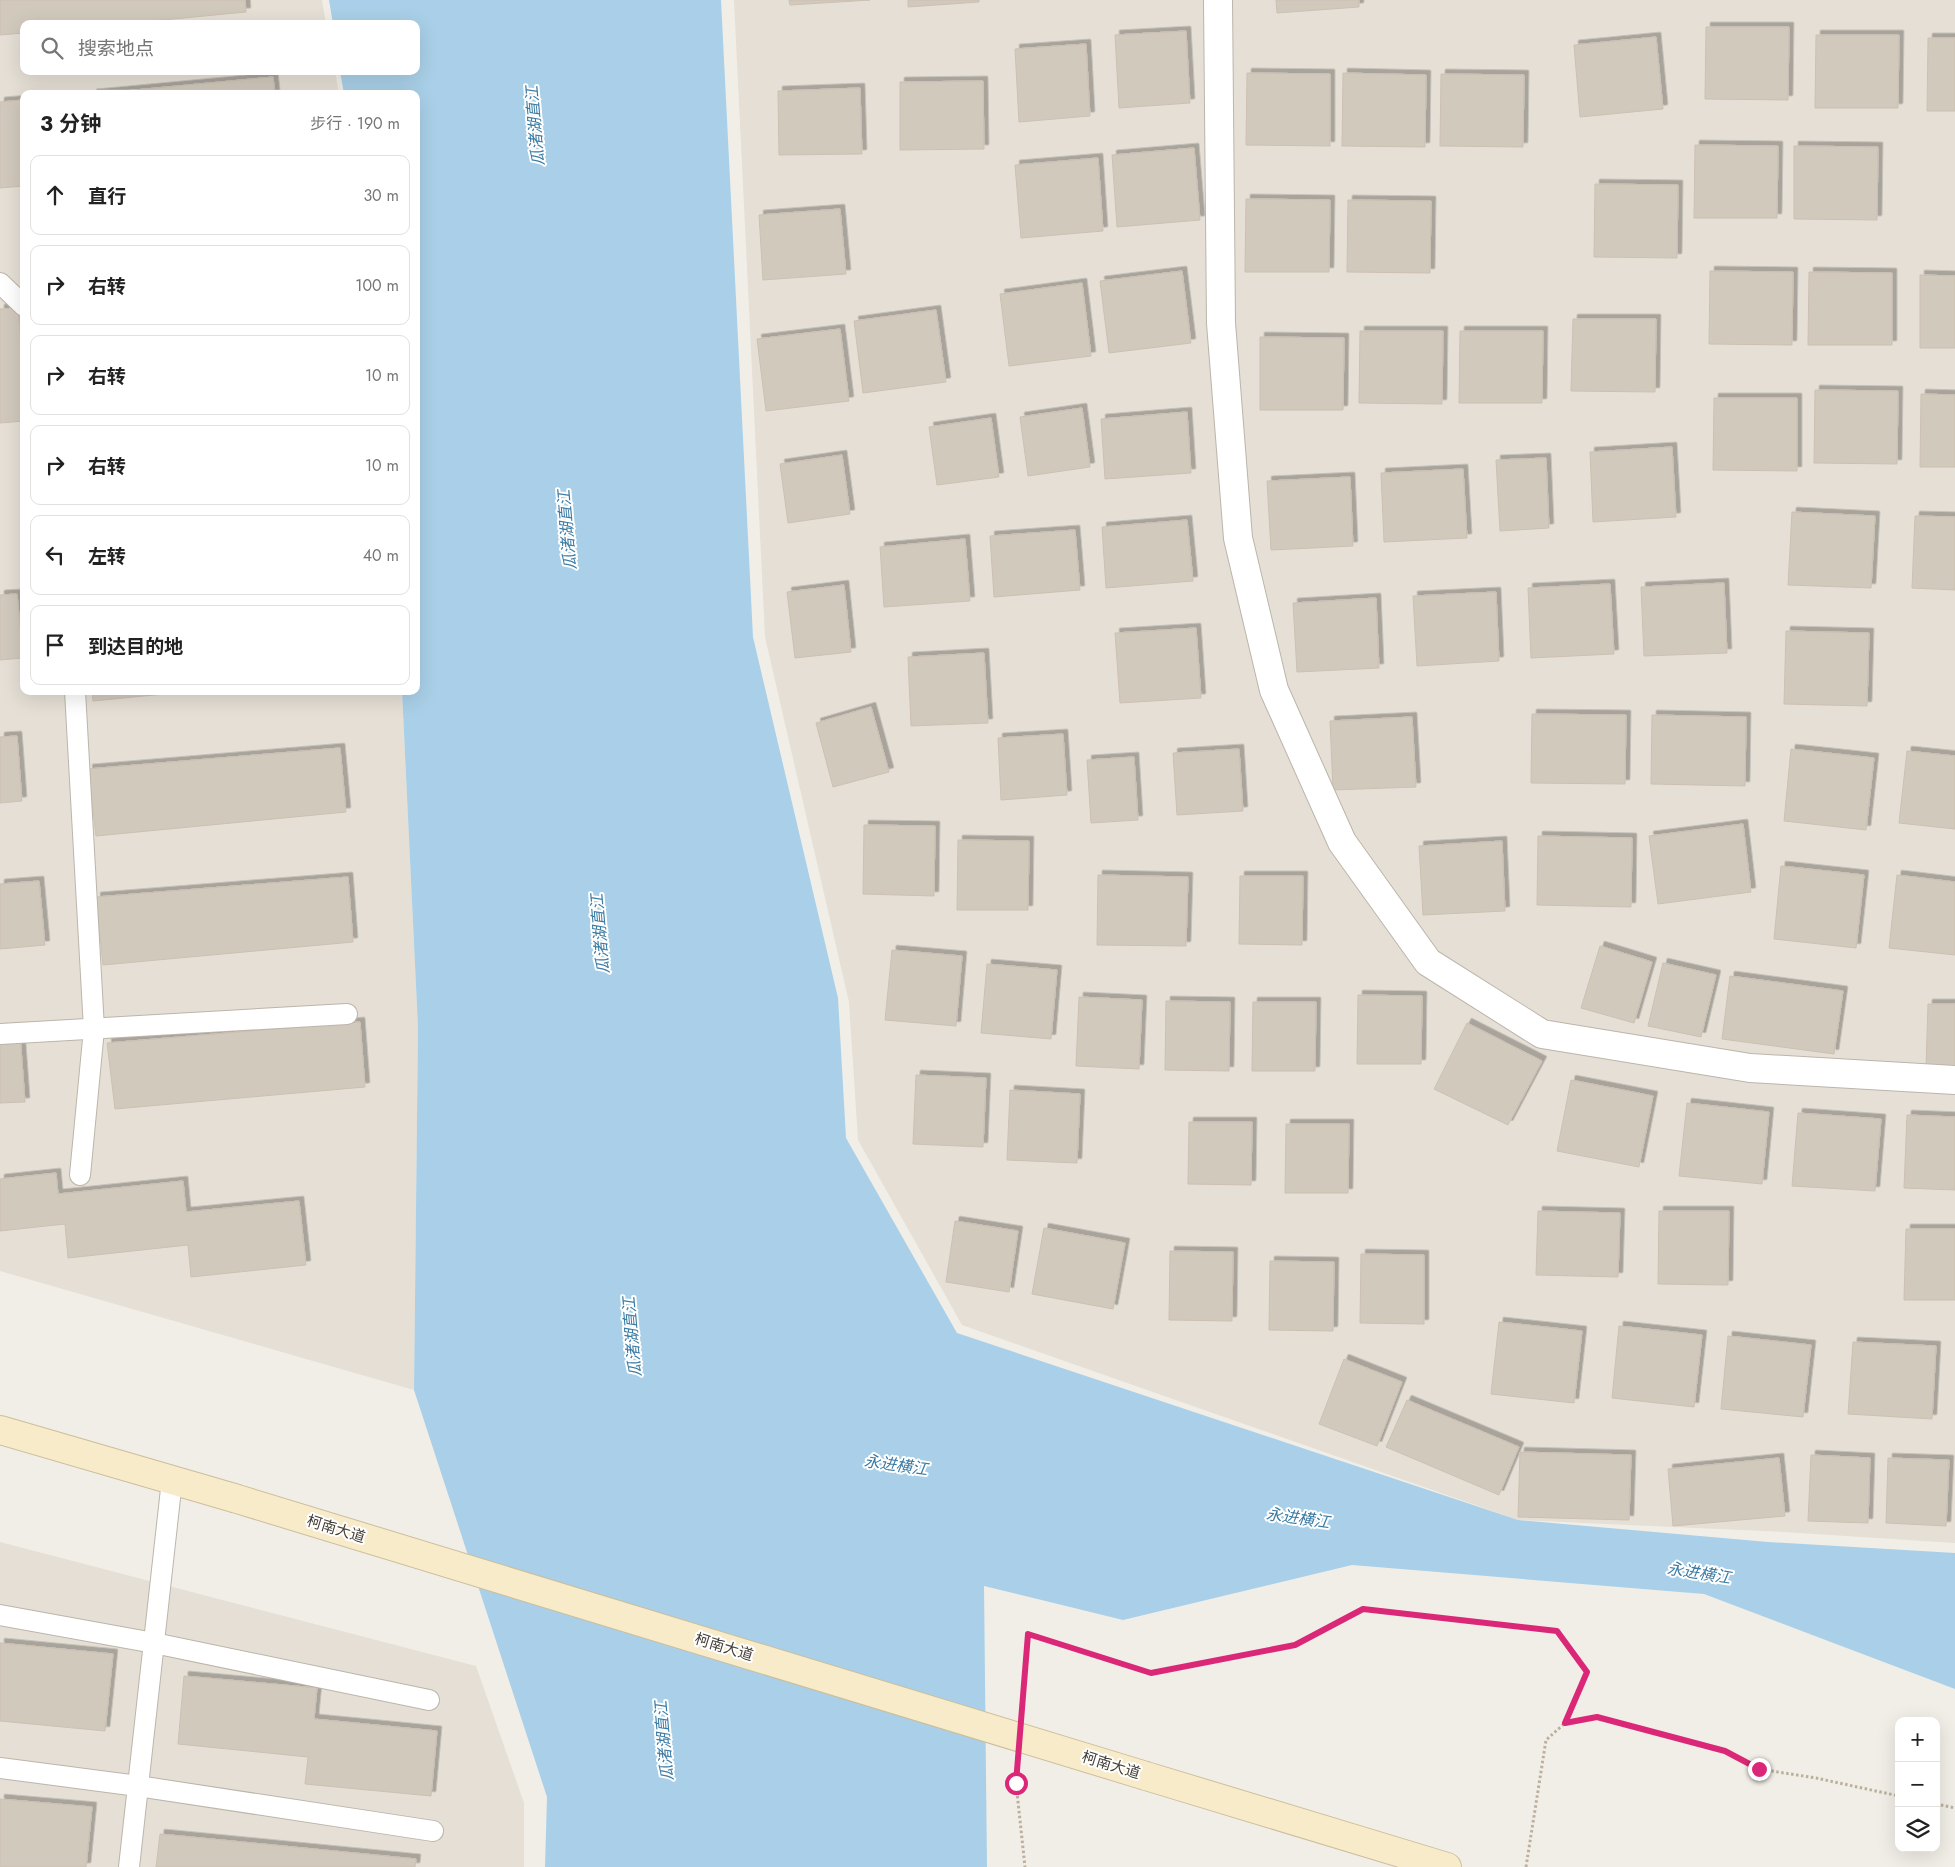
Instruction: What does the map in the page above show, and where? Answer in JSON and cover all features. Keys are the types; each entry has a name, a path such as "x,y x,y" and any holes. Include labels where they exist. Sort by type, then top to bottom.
{"main road":[{"name":"柯南大道","path":"0,1430 234,1498 1447,1867"}],"street":[{"path":"1218,0 1221,323 1238,538 1274,690 1342,842 1428,962 1542,1034 1750,1068 1955,1080"}],"lane":[{"path":"0,283 20,302"},
{"path":"75,695 94,1029 80,1175"},
{"path":"0,1034 347,1014"},
{"path":"129,1867 172,1480"},
{"path":"0,1615 154,1643 429,1700"},
{"path":"0,1768 138,1786 433,1831"}],"path":[{"path":"1021,1713 1028,1634 1151,1673 1295,1645 1363,1609 1557,1631 1587,1672 1565,1723 1546,1740 1526,1867"},
{"path":"1565,1723 1597,1717 1725,1751 1759,1769 1816,1778 1895,1795"},
{"path":"1017,1763 1016,1783 1024,1867"},
{"path":"1940,1805 1955,1808"}],"shaded area":[{"path":"0,0 322,0 325,20 20,20 20,75 336,75 338,90 20,90 20,695 402,695 418,1028 414,1390 0,1271"},
{"path":"734,0 1955,0 1955,1543 1784,1532 1518,1520 962,1325 858,1140 849,1002 765,637"},
{"path":"0,1542 476,1666 524,1803 524,1867 0,1867"}],"water":[{"path":"329,0 721,0 753,637 838,998 846,1138 957,1333 1518,1520 1768,1542 1955,1553 1955,1689 1704,1594 1352,1565 1123,1620 984,1586 987,1867 545,1867 547,1797 414,1390 418,1028 402,695 420,695 420,90 343,90 341,75 420,75 420,20 332,20"}],"building":[{"path":"0,0 245,0 246,12 163,20 20,20 20,33 0,35"},
{"path":"789,0 870,0 790,5"},
{"path":"908,0 979,0 979,2 908,7"},
{"path":"1276,0 1359,0 1359,7 1277,13"},
{"path":"1706,27 1789,27 1788,100 1705,99"},
{"path":"1186,31 1190,103 1119,108 1115,35"},
{"path":"1816,35 1899,35 1898,108 1815,108"},
{"path":"1656,37 1663,109 1580,117 1574,45"},
{"path":"1928,38 1955,38 1955,111 1927,111"},
{"path":"1086,44 1090,116 1019,122 1015,49"},
{"path":"1247,73 1330,74 1330,146 1246,145"},
{"path":"1343,73 1426,75 1425,147 1342,146"},
{"path":"1441,74 1524,75 1523,147 1440,146"},
{"path":"273,77 275,90 135,90"},
{"path":"983,81 984,149 900,150 900,82"},
{"path":"860,88 862,154 779,155 778,91"},
{"path":"20,100 20,186 0,188 0,102"},
{"path":"1695,145 1778,146 1777,218 1694,218"},
{"path":"1794,146 1878,147 1877,220 1794,219"},
{"path":"1194,148 1200,220 1117,227 1112,155"},
{"path":"1098,158 1103,231 1021,238 1015,165"},
{"path":"1595,184 1678,185 1677,258 1594,257"},
{"path":"1246,199 1330,200 1329,272 1245,272"},
{"path":"1348,200 1431,201 1430,273 1347,272"},
{"path":"840,209 846,274 763,280 759,215"},
{"path":"1182,271 1191,343 1109,353 1100,281"},
{"path":"1710,271 1793,272 1792,345 1709,344"},
{"path":"1809,272 1892,273 1892,345 1808,345"},
{"path":"1920,275 1955,276 1955,348 1920,348"},
{"path":"1082,283 1091,356 1009,366 1000,294"},
{"path":"18,308 20,331 20,421 0,423 0,309"},
{"path":"936,310 946,382 863,393 854,321"},
{"path":"1573,319 1656,319 1655,392 1571,391"},
{"path":"840,329 849,401 766,411 757,339"},
{"path":"1360,331 1443,331 1442,404 1359,403"},
{"path":"1460,331 1543,331 1542,403 1459,403"},
{"path":"1260,337 1344,338 1343,410 1260,410"},
{"path":"1815,390 1898,391 1897,464 1814,463"},
{"path":"1921,394 1955,395 1955,467 1920,467"},
{"path":"1714,398 1797,398 1797,471 1713,470"},
{"path":"1082,408 1090,467 1028,476 1020,417"},
{"path":"1187,412 1191,473 1105,479 1101,419"},
{"path":"991,418 999,477 937,485 929,427"},
{"path":"1672,447 1676,517 1593,522 1590,452"},
{"path":"842,455 850,514 788,523 780,464"},
{"path":"1546,458 1549,528 1500,531 1496,460"},
{"path":"1463,469 1467,538 1384,542 1381,473"},
{"path":"1350,477 1353,546 1271,550 1267,481"},
{"path":"1792,512 1875,516 1871,588 1788,585"},
{"path":"1915,516 1955,517 1955,590 1912,588"},
{"path":"1187,520 1193,581 1106,588 1102,527"},
{"path":"1075,530 1080,590 994,597 990,536"},
{"path":"965,539 970,601 884,607 880,547"},
{"path":"1724,583 1727,653 1644,656 1641,587"},
{"path":"1610,584 1614,654 1531,658 1528,588"},
{"path":"844,585 851,652 795,658 787,592"},
{"path":"1496,592 1499,661 1417,666 1413,596"},
{"path":"17,594 20,626 20,658 0,660 0,595"},
{"path":"1376,598 1379,668 1297,672 1293,603"},
{"path":"1196,628 1201,698 1120,703 1115,633"},
{"path":"1786,631 1869,633 1867,706 1784,704"},
{"path":"984,653 988,723 911,726 908,657"},
{"path":"92,695 154,695 93,701"},
{"path":"871,707 889,772 833,787 816,723"},
{"path":"1532,714 1626,715 1625,784 1531,783"},
{"path":"1652,715 1746,717 1745,786 1651,784"},
{"path":"1412,717 1416,787 1333,790 1330,721"},
{"path":"1063,734 1067,795 1001,800 998,738"},
{"path":"17,736 22,801 0,803 0,737"},
{"path":"340,748 346,812 96,836 88,769"},
{"path":"1239,749 1243,811 1177,815 1173,753"},
{"path":"1791,749 1874,758 1866,830 1784,821"},
{"path":"1907,751 1955,756 1955,829 1899,823"},
{"path":"1134,757 1138,820 1091,823 1087,760"},
{"path":"1743,824 1751,892 1658,904 1649,836"},
{"path":"864,825 935,826 934,896 863,894"},
{"path":"1538,836 1632,838 1631,907 1537,905"},
{"path":"958,840 1029,841 1028,910 957,910"},
{"path":"1502,841 1505,911 1423,915 1419,846"},
{"path":"1781,866 1864,875 1856,948 1774,939"},
{"path":"1098,875 1188,877 1186,946 1097,945"},
{"path":"1897,875 1955,882 1955,955 1889,948"},
{"path":"1240,876 1303,876 1302,945 1239,944"},
{"path":"348,877 353,942 103,965 96,897"},
{"path":"39,881 45,945 0,949 0,884"},
{"path":"1600,946 1652,962 1634,1023 1581,1008"},
{"path":"892,950 962,956 956,1026 885,1020"},
{"path":"1663,963 1716,975 1701,1037 1648,1026"},
{"path":"987,964 1057,970 1051,1039 981,1033"},
{"path":"1730,976 1843,991 1834,1054 1722,1039"},
{"path":"1358,995 1422,996 1421,1064 1357,1064"},
{"path":"1079,997 1142,1000 1139,1069 1076,1066"},
{"path":"1166,1001 1230,1002 1229,1071 1165,1070"},
{"path":"1253,1002 1316,1002 1315,1071 1252,1071"},
{"path":"1928,1004 1955,1004 1955,1068 1926,1067"},
{"path":"360,1022 365,1087 115,1109 107,1043"},
{"path":"1467,1023 1542,1061 1508,1125 1434,1089"},
{"path":"20,1035 25,1102 0,1103 0,1037"},
{"path":"916,1075 986,1078 983,1147 913,1144"},
{"path":"1571,1080 1653,1096 1639,1167 1557,1151"},
{"path":"1010,1090 1080,1094 1077,1163 1007,1160"},
{"path":"1687,1103 1769,1112 1762,1184 1679,1176"},
{"path":"1798,1113 1881,1119 1875,1191 1792,1186"},
{"path":"1907,1115 1955,1117 1955,1190 1904,1188"},
{"path":"1189,1122 1252,1122 1251,1185 1188,1184"},
{"path":"1286,1124 1349,1124 1348,1193 1285,1193"},
{"path":"56,1173 58,1194 183,1181 186,1212 299,1201 306,1265 191,1277 188,1245 68,1258 65,1224 0,1231 0,1179"},
{"path":"1538,1211 1620,1213 1618,1277 1536,1275"},
{"path":"1659,1211 1729,1211 1728,1285 1658,1284"},
{"path":"955,1221 1018,1231 1009,1292 946,1282"},
{"path":"1044,1228 1125,1243 1113,1309 1032,1294"},
{"path":"1906,1229 1955,1229 1955,1300 1904,1300"},
{"path":"1170,1251 1233,1252 1232,1321 1169,1320"},
{"path":"1361,1254 1424,1255 1424,1324 1360,1323"},
{"path":"1270,1261 1334,1262 1333,1331 1269,1330"},
{"path":"1499,1322 1582,1331 1574,1403 1491,1394"},
{"path":"1619,1326 1702,1335 1694,1407 1612,1398"},
{"path":"1728,1336 1811,1345 1803,1417 1721,1409"},
{"path":"1853,1342 1936,1346 1932,1419 1848,1414"},
{"path":"1344,1359 1402,1382 1377,1446 1319,1424"},
{"path":"1407,1400 1519,1447 1499,1495 1386,1447"},
{"path":"1520,1452 1631,1455 1629,1520 1518,1517"},
{"path":"1811,1455 1870,1458 1868,1523 1808,1521"},
{"path":"1779,1458 1785,1516 1673,1526 1668,1469"},
{"path":"1888,1458 1949,1460 1946,1526 1886,1523"},
{"path":"0,1643 113,1654 105,1731 0,1721"},
{"path":"184,1676 317,1688 314,1719 437,1731 431,1796 305,1784 308,1757 178,1744"},
{"path":"0,1799 92,1807 86,1867 0,1867"},
{"path":"160,1834 416,1859 415,1867 156,1867"}],"route":[{"path":"1016,1783 1028,1634 1151,1673 1295,1645 1363,1609 1557,1631 1587,1672 1565,1723 1597,1717 1725,1751 1759,1769"}],"water label":[{"name":"瓜渚湖直江","path":"535,126"},
{"name":"瓜渚湖直江","path":"567,530"},
{"name":"瓜渚湖直江","path":"600,934"},
{"name":"瓜渚湖直江","path":"632,1337"},
{"name":"永进横江","path":"896,1465"},
{"name":"永进横江","path":"1298,1518"},
{"name":"永进横江","path":"1699,1573"},
{"name":"瓜渚湖直江","path":"664,1741"}]}
